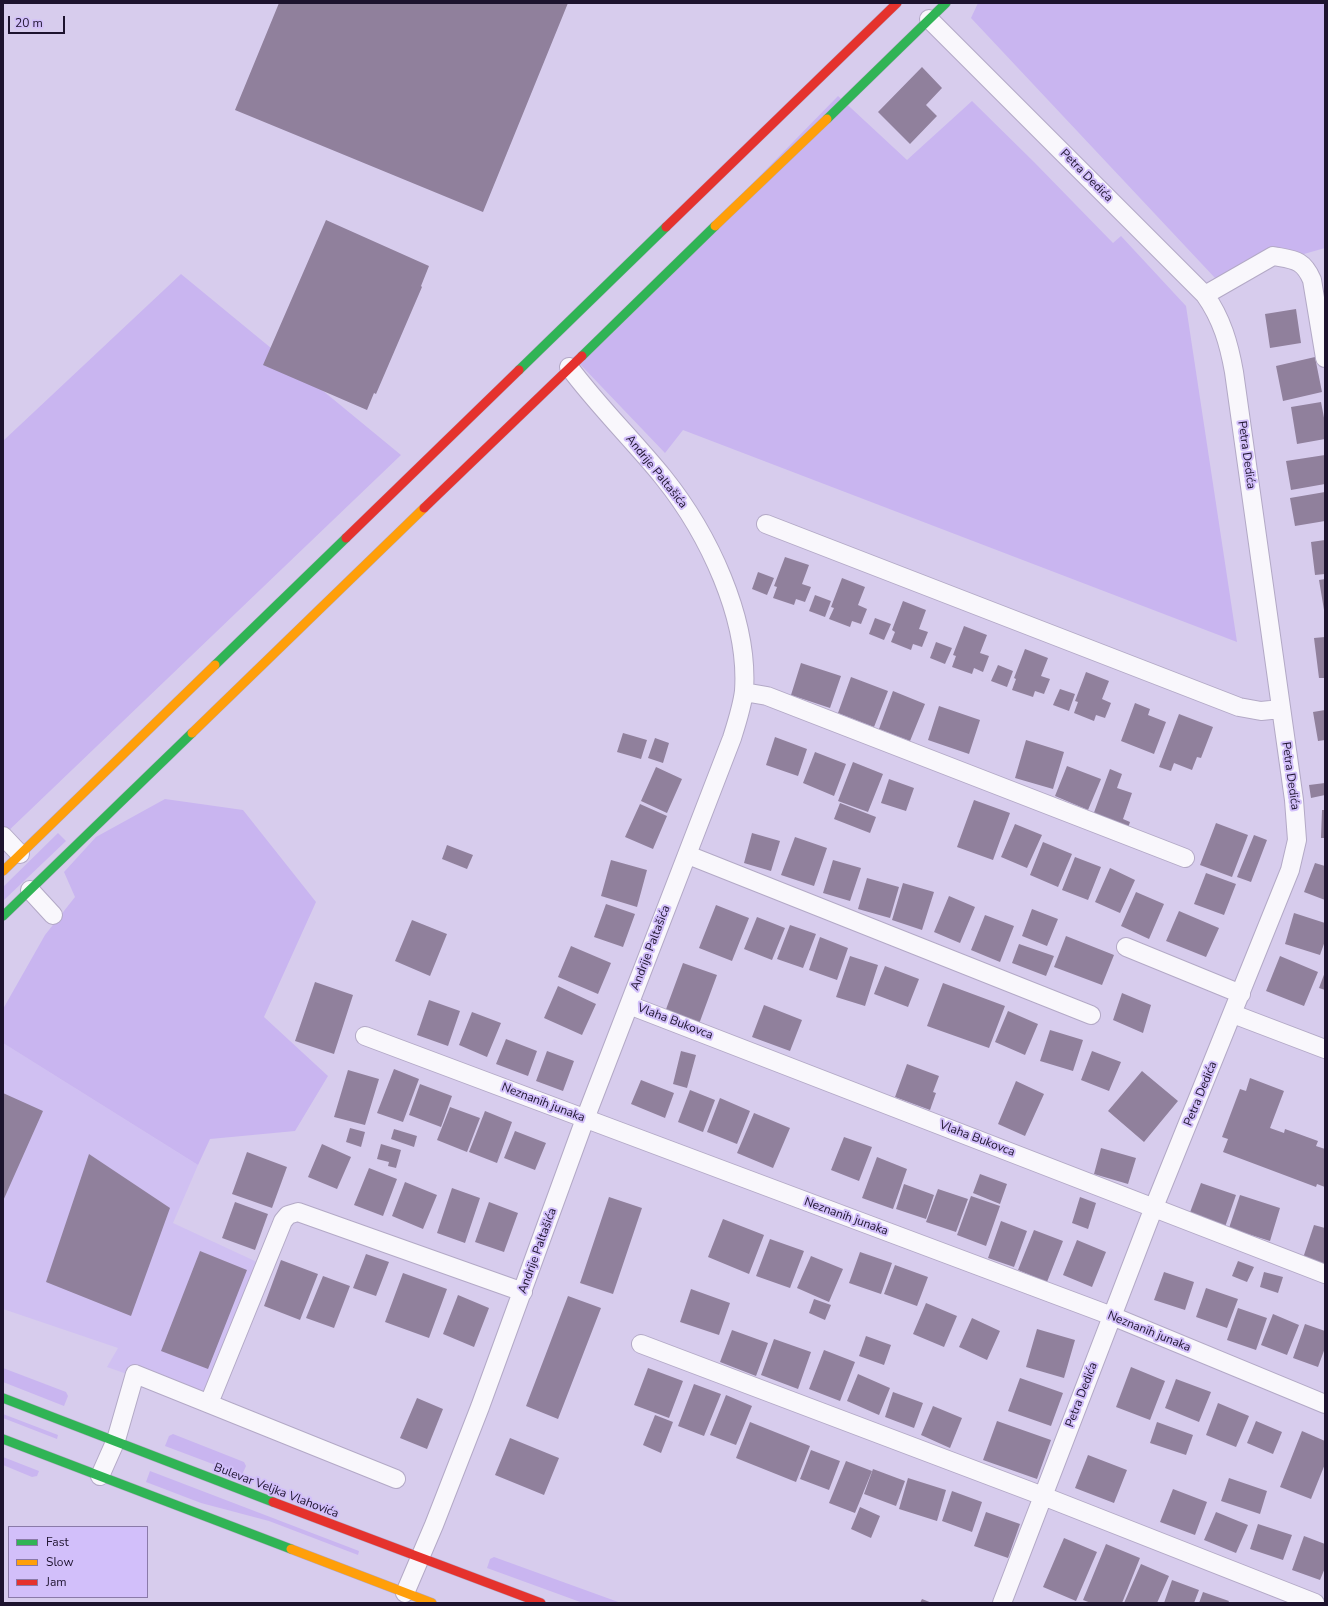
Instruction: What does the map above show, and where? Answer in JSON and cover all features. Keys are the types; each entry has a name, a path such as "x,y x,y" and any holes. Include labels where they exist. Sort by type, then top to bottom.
{"main road":[{"path":"3,871 897,3"},
{"path":"3,916 946,3"},
{"name":"Bulevar Veljka Vlahovića","path":"3,1398 116,1440 188,1470 541,1603"},
{"path":"3,1439 432,1603"}],"street":[{"name":"Petra Dedića","path":"929,19 1205,295 1223,327 1228,341 1234,372 1296,822 1296,848 1290,870 1154,1208 1002,1603"},
{"path":"1205,295 1273,256 1300,262 1308,270 1312,280 1325,358"},
{"name":"Andrije Paltašića","path":"405,1593 419,1557 434,1525 523,1292 585,1119 688,855 732,738 741,709 744,692 744,656 737,624 725,587 700,532 663,477 590,394 569,367"},
{"path":"766,524 1239,707 1261,710 1281,709"},
{"path":"744,692 767,696 1185,858"},
{"path":"3,836 20,854"},
{"path":"688,855 1091,1015"},
{"path":"30,890 53,915"},
{"path":"1126,947 1240,994"},
{"name":"Vlaha Bukovca","path":"629,1005 1325,1274"},
{"path":"1233,1014 1325,1050"},
{"name":"Neznanih junaka","path":"365,1036 1112,1316 1325,1404"},
{"path":"209,1403 283,1221 288,1215 298,1212 523,1292"},
{"path":"641,1344 1043,1496 1314,1603"},
{"path":"100,1476 116,1440 124,1407 136,1374 396,1479"}],"shaded area":[{"path":"978,3 1325,3 1325,248 1216,279 971,18"},
{"path":"838,96 907,160 972,101 1113,243 1121,236 1186,306 1237,642 683,430 665,453 578,362"},
{"path":"181,274 401,455 3,836 3,441"},
{"path":"165,799 243,810 316,902 264,1017 328,1076 295,1131 210,1139 198,1165 3,1043 3,1009 45,935 75,897 64,872 96,837"},
{"path":"58,833 66,841 3,901 3,887"},
{"path":"3,1043 198,1165 173,1223 257,1262 200,1400 107,1367 118,1348 3,1309"},
{"path":"3,1368 66,1392 68,1396 64,1406 3,1382"},
{"path":"3,1414 58,1435 57,1439 3,1418"},
{"path":"173,1434 244,1462 246,1466 242,1475 165,1446 169,1436"},
{"path":"3,1457 39,1471 37,1476 32,1477 3,1465"},
{"path":"150,1471 359,1551 358,1555 269,1521 201,1503 146,1482"},
{"path":"494,1557 621,1603 583,1603 487,1568 490,1559"}],"building":[{"path":"279,3 568,3 483,212 235,110"},
{"path":"922,67 942,88 926,105 937,116 910,144 878,112"},
{"path":"326,220 429,266 421,286 422,287 376,394 374,393 367,410 263,365"},
{"path":"1296,309 1301,343 1270,348 1265,314"},
{"path":"1315,357 1322,392 1283,401 1276,366"},
{"path":"1321,402 1325,423 1325,439 1297,444 1291,407"},
{"path":"1325,455 1325,484 1291,490 1286,461"},
{"path":"1325,492 1325,521 1295,526 1290,498"},
{"path":"1325,540 1325,574 1315,575 1311,542"},
{"path":"785,557 809,565 802,584 811,587 805,602 796,599 794,605 773,598 777,587 774,586"},
{"path":"758,572 774,578 767,595 752,589"},
{"path":"842,578 865,587 858,605 867,609 861,624 852,621 850,627 829,619 834,608 831,607"},
{"path":"1325,579 1325,610 1324,610 1319,580"},
{"path":"815,595 831,601 825,617 809,611"},
{"path":"903,601 926,610 919,629 928,632 922,647 913,644 911,650 891,642 895,632 892,630"},
{"path":"875,618 891,624 884,640 869,634"},
{"path":"964,626 987,635 980,653 989,656 983,672 974,668 972,674 952,667 956,656 953,655"},
{"path":"1325,637 1325,678 1319,678 1314,638"},
{"path":"936,642 952,648 945,664 930,658"},
{"path":"1025,649 1048,658 1041,676 1050,679 1044,694 1035,691 1033,697 1012,690 1016,679 1014,678"},
{"path":"801,663 841,676 830,708 791,695"},
{"path":"998,665 1013,671 1007,687 991,681"},
{"path":"1086,672 1109,681 1102,699 1111,703 1105,718 1096,715 1094,721 1074,713 1078,702 1075,701"},
{"path":"851,677 888,691 874,727 838,713"},
{"path":"1060,689 1075,694 1069,711 1053,705"},
{"path":"893,691 925,704 910,741 879,729"},
{"path":"1135,703 1150,709 1148,715 1166,722 1154,754 1121,741"},
{"path":"939,706 980,720 969,754 928,740"},
{"path":"1325,710 1325,740 1318,741 1313,712"},
{"path":"1179,714 1213,727 1201,758 1197,757 1192,770 1174,763 1171,771 1159,767"},
{"path":"623,733 647,740 641,759 617,752"},
{"path":"775,737 807,749 798,776 766,765"},
{"path":"655,738 669,743 663,763 648,758"},
{"path":"1026,740 1064,752 1053,789 1015,778"},
{"path":"815,752 846,764 834,796 803,783"},
{"path":"853,762 883,774 868,812 838,801"},
{"path":"1067,766 1101,779 1088,810 1055,796"},
{"path":"656,767 682,779 667,813 641,801"},
{"path":"1110,769 1122,774 1117,788 1132,793 1123,819 1130,822 1127,831 1092,818"},
{"path":"889,779 914,788 906,811 881,803"},
{"path":"1325,783 1325,795 1311,798 1309,785"},
{"path":"974,800 1010,813 993,860 957,847"},
{"path":"840,803 876,817 870,833 834,819"},
{"path":"640,804 667,816 653,849 625,837"},
{"path":"1322,810 1325,810 1325,838 1321,838"},
{"path":"1216,823 1248,835 1232,877 1200,865"},
{"path":"1015,824 1042,835 1027,868 1001,857"},
{"path":"752,833 780,841 771,871 744,863"},
{"path":"1254,835 1267,840 1251,882 1237,877"},
{"path":"795,837 827,848 814,886 781,875"},
{"path":"1043,842 1072,854 1058,887 1030,875"},
{"path":"447,845 473,855 467,869 442,859"},
{"path":"1075,857 1101,867 1088,900 1062,890"},
{"path":"611,860 647,870 637,907 601,896"},
{"path":"833,860 861,868 850,901 823,893"},
{"path":"1315,863 1325,866 1325,900 1304,892"},
{"path":"1110,868 1135,880 1120,913 1095,902"},
{"path":"1206,873 1236,884 1224,915 1194,904"},
{"path":"867,878 899,887 890,918 858,909"},
{"path":"903,883 934,892 922,930 892,920"},
{"path":"1136,892 1164,904 1149,939 1121,926"},
{"path":"949,896 975,907 960,943 934,932"},
{"path":"606,904 635,914 623,947 594,937"},
{"path":"716,905 749,918 732,961 699,948"},
{"path":"1032,909 1058,919 1047,946 1022,936"},
{"path":"1179,911 1219,928 1206,957 1166,941"},
{"path":"1294,913 1325,923 1325,941 1320,955 1285,944"},
{"path":"985,915 1014,926 1000,962 971,950"},
{"path":"757,917 785,928 772,960 744,949"},
{"path":"412,920 447,934 430,976 395,961"},
{"path":"790,925 816,934 803,968 777,959"},
{"path":"1066,936 1114,955 1102,985 1054,967"},
{"path":"820,937 848,948 837,980 809,970"},
{"path":"1019,944 1054,956 1046,976 1012,963"},
{"path":"571,946 611,963 598,994 558,977"},
{"path":"850,956 878,965 865,1006 836,997"},
{"path":"1280,956 1318,972 1304,1006 1266,991"},
{"path":"683,963 717,975 699,1024 665,1012"},
{"path":"885,966 919,979 908,1007 874,994"},
{"path":"1325,972 1325,990 1319,988"},
{"path":"315,982 353,995 334,1054 295,1041"},
{"path":"943,983 1005,1006 989,1048 927,1026"},
{"path":"558,986 596,1004 582,1035 544,1018"},
{"path":"1122,993 1151,1005 1143,1033 1113,1020"},
{"path":"429,1000 460,1011 448,1046 417,1035"},
{"path":"764,1005 802,1020 790,1051 752,1037"},
{"path":"1008,1011 1038,1024 1025,1055 995,1042"},
{"path":"472,1012 501,1023 487,1057 459,1045"},
{"path":"1050,1030 1083,1040 1073,1071 1040,1061"},
{"path":"506,1039 537,1051 528,1076 496,1064"},
{"path":"547,1051 574,1061 563,1091 536,1081"},
{"path":"681,1051 696,1055 687,1088 673,1084"},
{"path":"1092,1051 1121,1062 1109,1091 1081,1080"},
{"path":"907,1064 939,1076 933,1092 936,1093 930,1110 895,1097"},
{"path":"394,1069 419,1079 403,1122 377,1113"},
{"path":"348,1070 379,1079 365,1125 334,1117"},
{"path":"1142,1071 1178,1101 1144,1142 1108,1111"},
{"path":"1250,1078 1284,1091 1270,1128 1284,1133 1285,1129 1318,1141 1316,1146 1325,1149 1325,1187 1317,1184 1316,1187 1223,1152 1228,1139 1222,1137 1240,1089 1246,1091"},
{"path":"641,1080 674,1093 665,1118 631,1104"},
{"path":"1016,1081 1044,1094 1025,1136 998,1124"},
{"path":"420,1084 452,1096 441,1127 409,1115"},
{"path":"690,1090 715,1100 703,1132 678,1122"},
{"path":"3,1093 43,1111 3,1201"},
{"path":"720,1098 750,1111 737,1144 707,1132"},
{"path":"450,1107 480,1118 467,1152 437,1140"},
{"path":"485,1111 512,1122 497,1163 469,1152"},
{"path":"754,1113 790,1128 773,1168 737,1153"},
{"path":"350,1128 365,1132 361,1147 346,1142"},
{"path":"394,1129 417,1136 414,1147 391,1139"},
{"path":"515,1131 546,1143 535,1170 504,1158"},
{"path":"844,1137 872,1147 859,1181 831,1170"},
{"path":"322,1144 351,1157 337,1189 308,1177"},
{"path":"381,1144 401,1150 396,1168 388,1166 389,1162 377,1159"},
{"path":"1101,1148 1136,1158 1128,1184 1094,1174"},
{"path":"247,1152 287,1167 272,1208 232,1194"},
{"path":"89,1154 170,1208 131,1316 46,1282"},
{"path":"877,1157 907,1169 893,1209 862,1198"},
{"path":"369,1168 397,1179 383,1216 354,1205"},
{"path":"980,1174 1007,1184 1000,1204 973,1193"},
{"path":"405,1182 437,1195 423,1229 392,1216"},
{"path":"1201,1183 1236,1195 1225,1227 1189,1215"},
{"path":"904,1184 934,1195 926,1219 896,1209"},
{"path":"452,1188 480,1198 465,1243 437,1233"},
{"path":"938,1189 968,1199 956,1232 926,1222"},
{"path":"1240,1195 1280,1208 1270,1241 1229,1228"},
{"path":"971,1196 1000,1206 986,1246 957,1235"},
{"path":"609,1197 642,1208 613,1294 580,1283"},
{"path":"1080,1197 1096,1203 1088,1229 1072,1223"},
{"path":"235,1202 268,1214 255,1250 222,1238"},
{"path":"489,1202 518,1213 504,1252 475,1242"},
{"path":"723,1219 764,1235 749,1274 708,1257"},
{"path":"1001,1221 1027,1231 1014,1267 988,1258"},
{"path":"1314,1225 1325,1228 1325,1266 1303,1258"},
{"path":"1034,1230 1063,1241 1047,1282 1018,1270"},
{"path":"770,1239 804,1251 790,1288 756,1276"},
{"path":"1077,1240 1106,1252 1092,1287 1063,1275"},
{"path":"200,1251 247,1270 208,1369 161,1351"},
{"path":"860,1252 892,1263 881,1294 849,1283"},
{"path":"366,1254 389,1262 376,1296 353,1288"},
{"path":"811,1256 843,1269 829,1302 797,1288"},
{"path":"281,1260 318,1274 300,1320 264,1306"},
{"path":"1238,1261 1254,1267 1247,1282 1232,1276"},
{"path":"895,1265 928,1277 917,1306 884,1294"},
{"path":"1164,1272 1194,1282 1185,1310 1154,1300"},
{"path":"1264,1272 1283,1277 1278,1293 1260,1287"},
{"path":"403,1273 447,1289 429,1338 385,1322"},
{"path":"323,1276 350,1286 334,1328 306,1318"},
{"path":"1206,1288 1238,1299 1227,1328 1196,1317"},
{"path":"691,1289 730,1303 719,1335 680,1322"},
{"path":"458,1295 489,1308 474,1347 443,1334"},
{"path":"568,1296 601,1308 558,1419 526,1406"},
{"path":"814,1299 831,1305 825,1320 809,1313"},
{"path":"926,1303 957,1316 944,1347 913,1334"},
{"path":"1238,1308 1267,1318 1256,1350 1227,1340"},
{"path":"1273,1314 1299,1325 1287,1355 1261,1345"},
{"path":"972,1318 1000,1331 987,1360 959,1347"},
{"path":"1305,1324 1325,1331 1325,1348 1318,1367 1293,1358"},
{"path":"1037,1329 1075,1340 1064,1378 1026,1367"},
{"path":"732,1330 768,1343 756,1376 720,1362"},
{"path":"866,1336 891,1345 884,1365 859,1356"},
{"path":"774,1339 811,1352 798,1389 761,1375"},
{"path":"824,1350 855,1362 840,1401 809,1389"},
{"path":"1131,1367 1165,1381 1150,1420 1116,1407"},
{"path":"648,1368 683,1381 669,1418 634,1405"},
{"path":"858,1374 890,1388 879,1415 847,1401"},
{"path":"1020,1378 1063,1393 1051,1426 1008,1411"},
{"path":"1176,1379 1211,1392 1199,1422 1165,1408"},
{"path":"694,1384 721,1394 704,1436 678,1426"},
{"path":"893,1392 923,1403 914,1428 885,1417"},
{"path":"726,1395 752,1406 736,1445 710,1435"},
{"path":"417,1398 443,1409 427,1449 400,1438"},
{"path":"1218,1403 1249,1416 1236,1447 1206,1435"},
{"path":"933,1406 962,1418 950,1448 921,1435"},
{"path":"655,1415 673,1422 661,1453 643,1445"},
{"path":"997,1421 1051,1440 1037,1479 983,1460"},
{"path":"1256,1421 1282,1432 1273,1454 1247,1443"},
{"path":"750,1422 810,1446 796,1482 736,1458"},
{"path":"1157,1422 1193,1435 1186,1455 1150,1443"},
{"path":"1302,1431 1325,1441 1325,1464 1311,1499 1280,1487"},
{"path":"510,1438 559,1458 544,1495 495,1475"},
{"path":"811,1450 840,1461 829,1490 800,1479"},
{"path":"1088,1455 1127,1470 1114,1503 1075,1488"},
{"path":"846,1461 872,1471 855,1513 829,1503"},
{"path":"873,1469 905,1481 896,1506 864,1494"},
{"path":"908,1478 946,1490 937,1521 899,1509"},
{"path":"1229,1478 1267,1491 1260,1514 1221,1501"},
{"path":"1173,1489 1207,1502 1195,1535 1160,1522"},
{"path":"952,1491 982,1502 972,1532 942,1521"},
{"path":"860,1507 880,1516 871,1538 851,1529"},
{"path":"986,1512 1020,1524 1008,1558 974,1546"},
{"path":"1216,1512 1248,1525 1236,1553 1204,1540"},
{"path":"1258,1524 1292,1535 1283,1560 1250,1549"},
{"path":"1304,1536 1325,1544 1325,1568 1320,1580 1292,1570"},
{"path":"1064,1538 1097,1552 1076,1601 1043,1587"},
{"path":"1106,1544 1140,1558 1122,1603 1091,1603 1083,1600"},
{"path":"1141,1564 1169,1576 1157,1603 1124,1603"},
{"path":"1172,1580 1199,1590 1194,1603 1164,1603"},
{"path":"1203,1592 1229,1601 1228,1603 1199,1603"},
{"path":"922,1599 932,1603 920,1603"}],"traffic: fast":[{"path":"827,119 946,3"},
{"path":"582,356 715,226"},
{"path":"519,370 666,227"},
{"path":"215,665 346,538"},
{"path":"3,916 192,733"},
{"path":"3,1398 273,1502"},
{"path":"3,1439 291,1549"}],"traffic: slow":[{"path":"715,226 827,119"},
{"path":"192,733 424,508"},
{"path":"3,871 215,665"},
{"path":"291,1549 432,1603"}],"traffic: jam":[{"path":"666,227 897,3"},
{"path":"424,508 582,356"},
{"path":"346,538 519,370"},
{"path":"273,1502 541,1603"}]}
